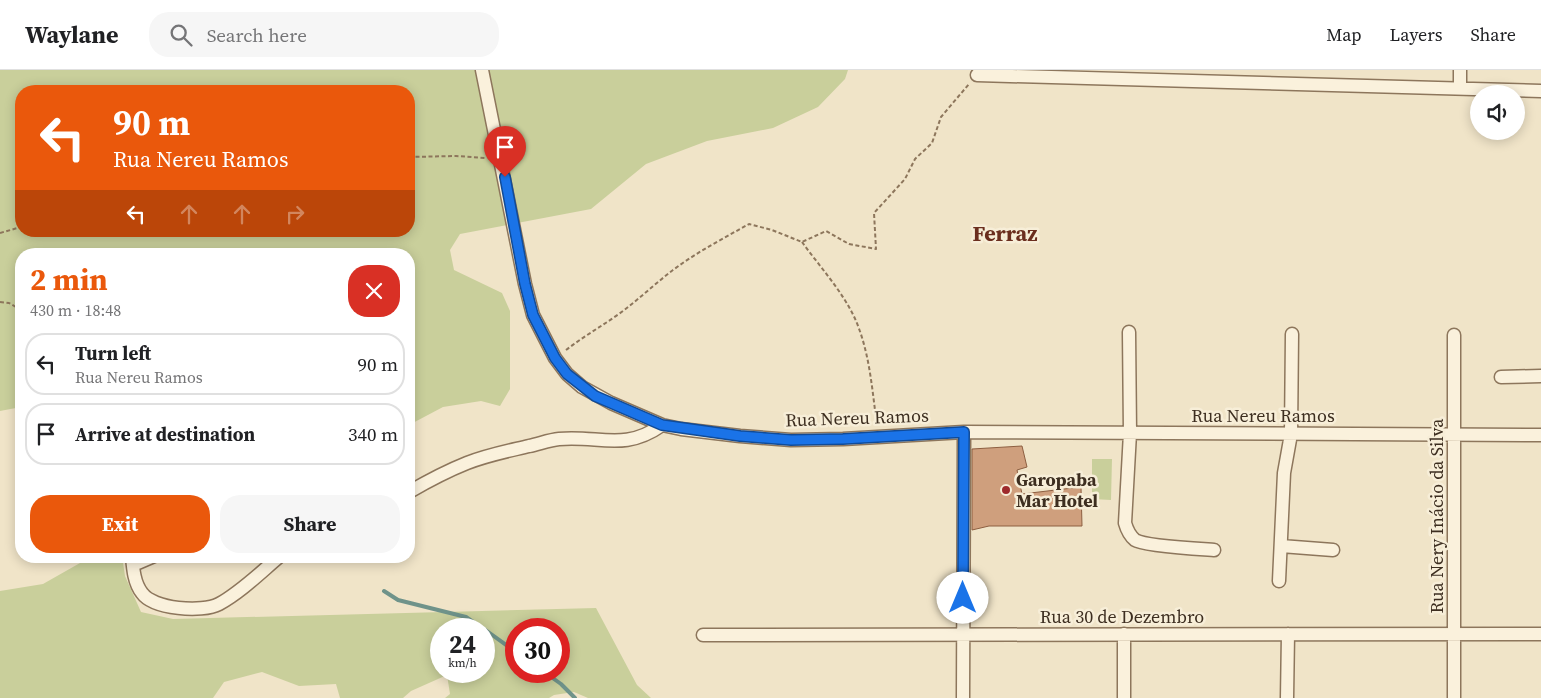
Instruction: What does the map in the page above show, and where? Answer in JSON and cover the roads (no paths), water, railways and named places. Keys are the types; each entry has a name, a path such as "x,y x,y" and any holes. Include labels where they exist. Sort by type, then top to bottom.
{"street":[{"name":"Rua Nereu Ramos","path":"482,70 533,315 555,358 567,374 595,396 662,425 740,436 791,440 964,432 1541,435"},
{"path":"1299,70 1299,84"},
{"path":"1460,70 1460,88"},
{"path":"977,75 1132,74 1299,84 1541,91"},
{"path":"1129,332 1130,433 1125,523 1128,533 1137,541 1214,550"},
{"path":"1279,581 1284,473 1291,434 1292,334"},
{"name":"Rua Nery Inácio da Silva","path":"1454,335 1454,698"},
{"path":"1501,377 1541,376"},
{"path":"415,489 468,462 502,452 558,439 614,442 629,440 648,435 662,425"},
{"path":"962,698 964,432"},
{"path":"1281,546 1333,550"},
{"path":"133,563 135,580 140,592 148,600 163,605 202,608 219,604 271,563"},
{"name":"Rua 30 de Dezembro","path":"703,634 1541,634"},
{"path":"1124,634 1124,698"},
{"path":"1288,634 1288,698"}],"waterway":[{"path":"384,591 398,600 467,618"},
{"path":"495,637 505,644"},
{"path":"560,683 575,698"}],"place":[{"name":"Garopaba Mar Hotel","path":"1006,490"}],"district":[{"name":"Ferraz","path":"1005,233"}]}
